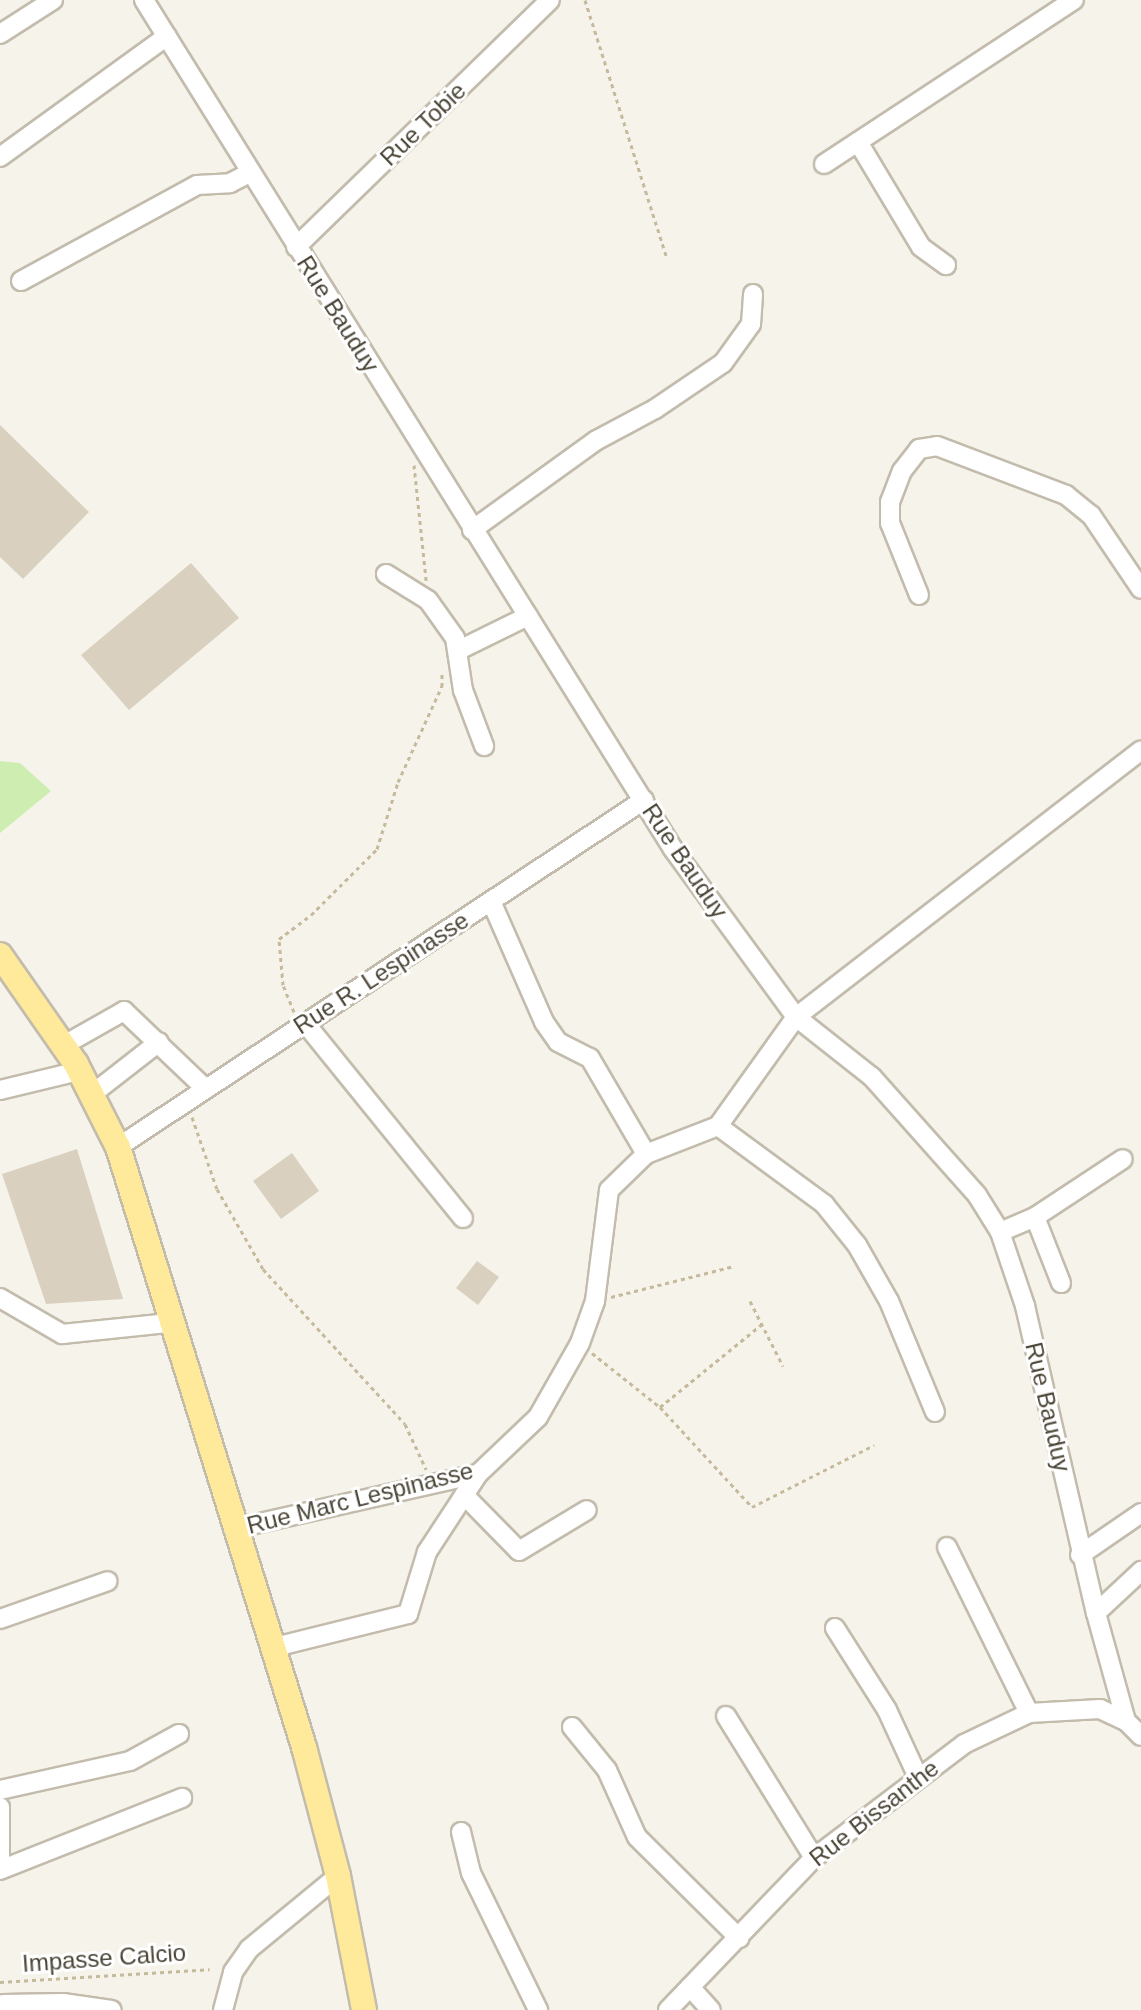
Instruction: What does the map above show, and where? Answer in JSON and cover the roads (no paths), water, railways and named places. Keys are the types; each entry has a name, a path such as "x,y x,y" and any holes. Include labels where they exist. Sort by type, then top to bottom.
{"main road":[{"path":"0,955 64,1045 118,1147 233,1529 275,1647 338,1876 364,2010"}],"street":[{"path":"0,34 53,0"},
{"name":"Rue Bauduy","path":"144,0 673,849 796,1017 872,1077 977,1195 1000,1232 1025,1306 1080,1555 1126,1721 1141,1736"},
{"name":"Rue Tobie","path":"296,247 550,0"},
{"path":"824,164 1074,0"},
{"path":"0,157 167,36"},
{"path":"858,142 921,247 946,265"},
{"path":"21,281 197,185 230,183 250,173"},
{"path":"472,530 597,440 655,409 723,363 751,324 753,294"},
{"path":"919,595 890,523 890,502 902,471 919,449 937,446 1066,495 1091,515 1141,589"},
{"path":"386,574 428,600 459,650 463,690 484,746"},
{"path":"459,650 528,616"},
{"path":"935,1412 889,1301 857,1245 824,1204 718,1126 796,1017 1141,750"},
{"name":"Rue R. Lespinasse","path":"118,1147 644,800"},
{"path":"491,901 544,1022 558,1042 590,1058 646,1154"},
{"path":"64,1045 124,1011 206,1089"},
{"path":"302,1025 463,1218"},
{"path":"91,1095 159,1042"},
{"path":"0,1090 79,1071"},
{"name":"Rue Marc Lespinasse","path":"233,1529 478,1474 538,1417 580,1343 595,1301 609,1190 646,1154 718,1126"},
{"path":"1000,1232 1035,1217 1123,1159"},
{"path":"1035,1217 1061,1283"},
{"path":"0,1298 62,1334 169,1323"},
{"path":"275,1647 408,1614 427,1552 478,1474"},
{"path":"464,1495 519,1551 587,1510"},
{"path":"1080,1555 1141,1513"},
{"path":"947,1547 1029,1713"},
{"path":"1096,1613 1141,1571"},
{"path":"0,1619 108,1581"},
{"path":"835,1628 887,1710 917,1775"},
{"name":"Rue Bissanthe","path":"668,2010 814,1858 917,1775 995,1725 1029,1713 1100,1709 1126,1721"},
{"path":"726,1716 814,1858"},
{"path":"572,1727 607,1770 637,1837 739,1938"},
{"path":"0,1790 130,1761 179,1734"},
{"path":"0,1807 0,1867 182,1798"},
{"path":"461,1832 471,1873 538,2010"},
{"path":"223,2010 233,1972 249,1949 338,1876"},
{"path":"690,1987 711,2010"},
{"path":"3,2004 63,2003 112,2010"}]}
